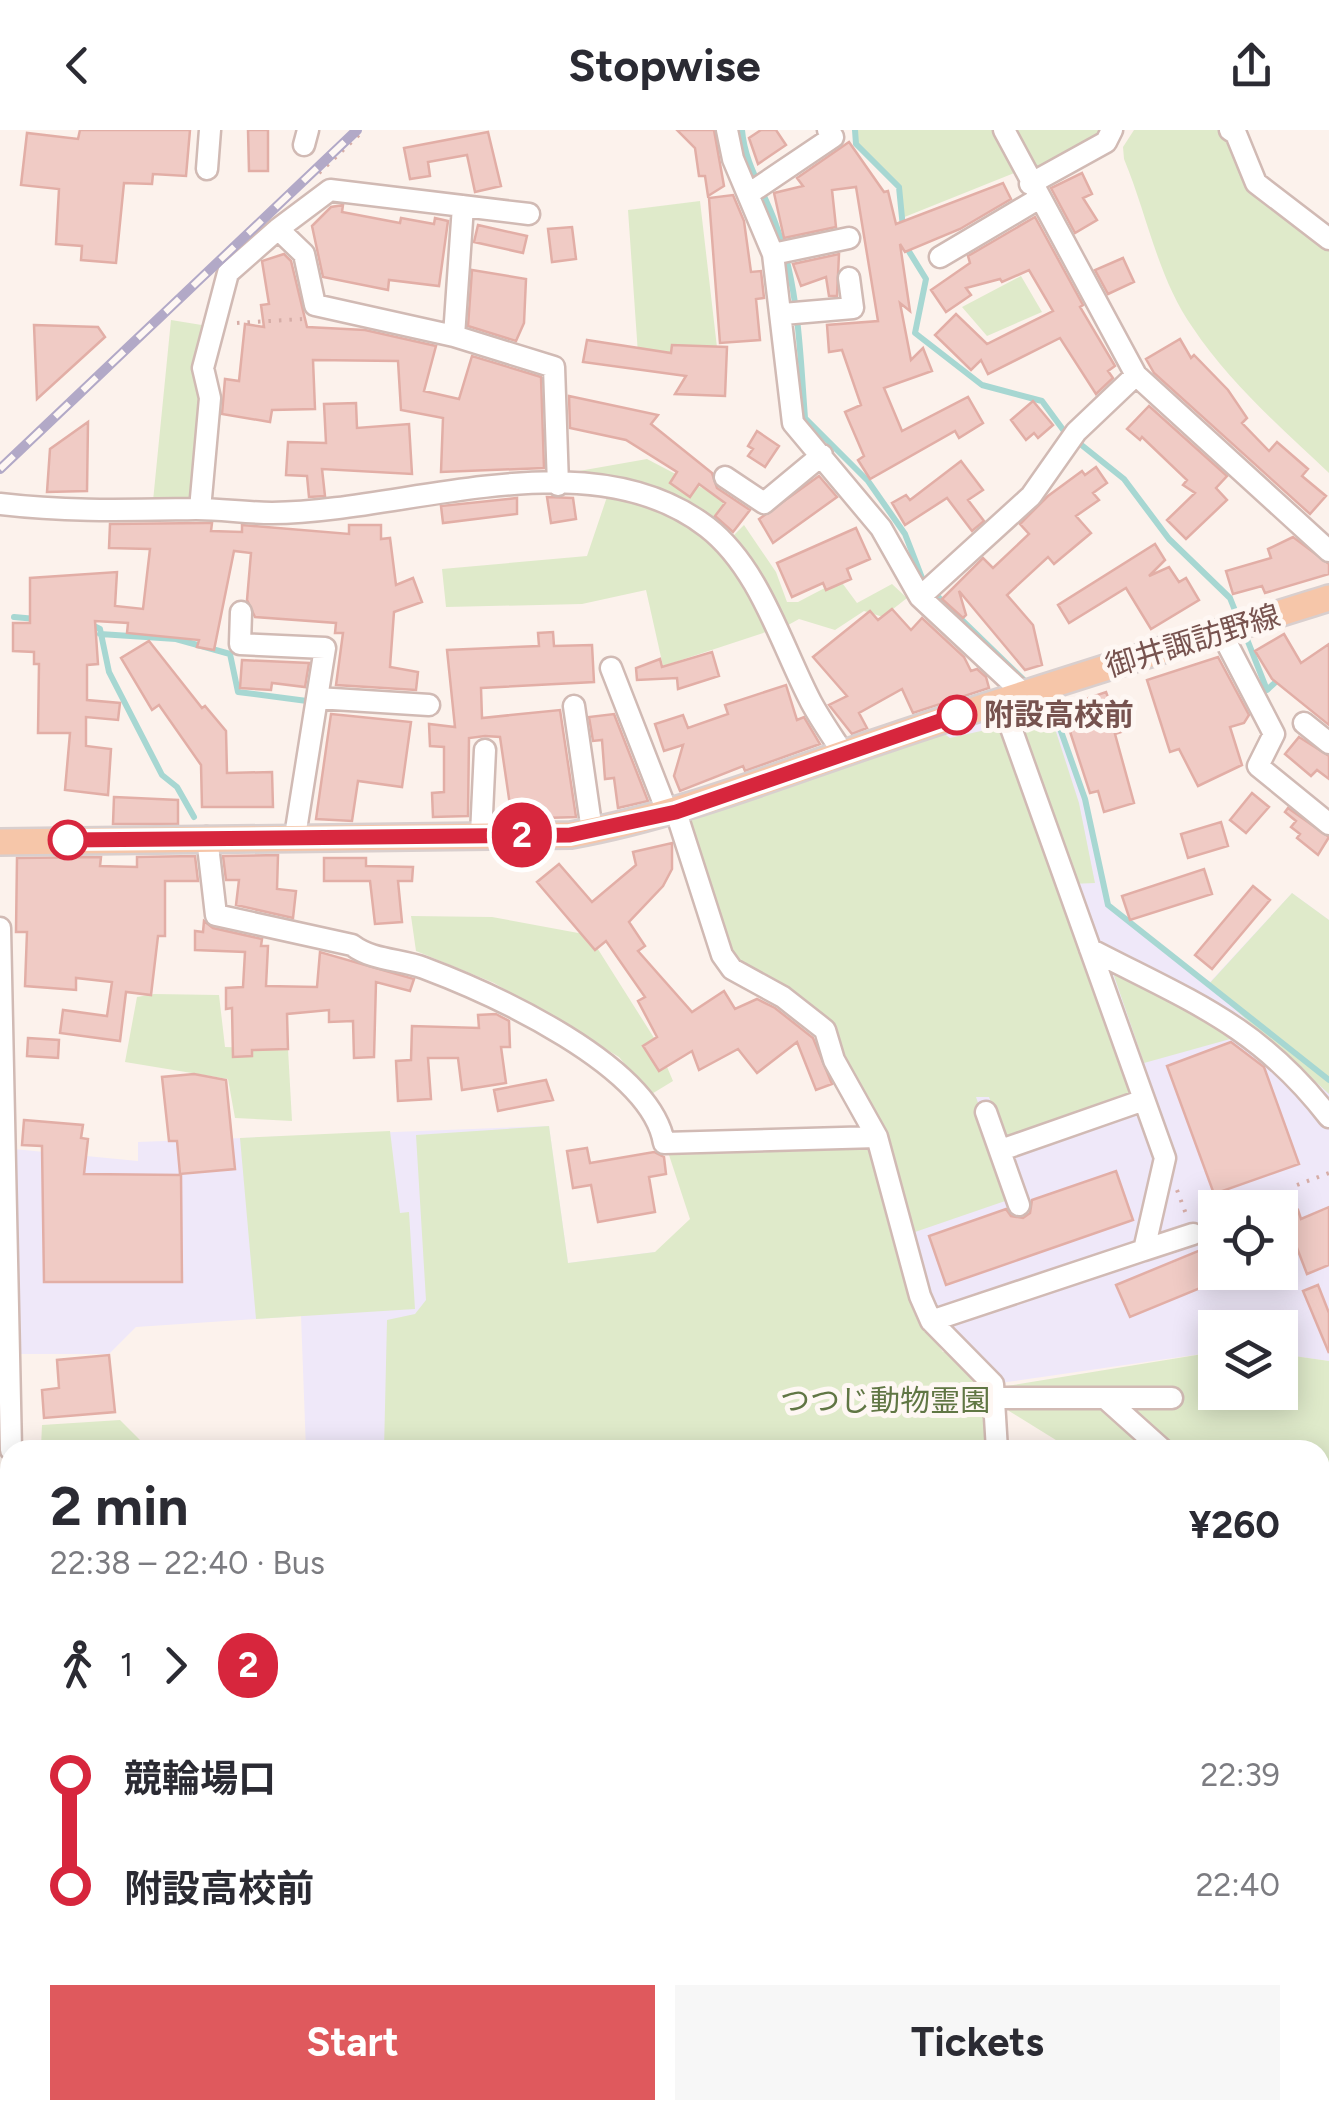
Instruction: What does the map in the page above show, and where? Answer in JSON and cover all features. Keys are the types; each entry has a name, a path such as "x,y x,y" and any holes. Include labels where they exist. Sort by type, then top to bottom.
{"main road":[{"name":"御井諏訪野線","path":"0,842 592,831 672,813 1012,697 1329,598"}],"street":[{"path":"207,169 210,130"},
{"path":"727,130 733,159 774,254 793,423 882,528 920,597 1012,697 1090,949 1165,1158 1144,1250"},
{"path":"750,193 832,138 828,130"},
{"path":"1004,130 1136,376 1329,550"},
{"path":"940,257 1106,142 1112,130"},
{"path":"1230,130 1236,134 1256,183 1329,239"},
{"path":"200,509 210,398 204,368 228,273 278,228 330,190 529,214"},
{"path":"454,336 463,206"},
{"path":"278,228 304,254 315,305 454,336 554,368 558,485"},
{"path":"774,254 849,238"},
{"path":"783,314 853,308 849,278"},
{"path":"920,597 1031,496 1076,432 1136,376"},
{"path":"725,477 764,503 822,455"},
{"path":"0,504 80,513 200,509 274,513 515,486 611,485 646,493 709,528 735,556 812,705 843,753"},
{"path":"241,612 240,644 325,648 295,836"},
{"path":"1221,632 1274,734 1258,766 1329,824"},
{"path":"611,668 672,813 722,955 732,969 783,997 825,1030 834,1060 877,1137 920,1296 931,1321 994,1384 996,1440"},
{"path":"317,698 428,705"},
{"path":"574,706 592,831"},
{"path":"1304,723 1329,743"},
{"path":"481,835 485,750"},
{"path":"206,836 216,915 352,945 363,953 422,967 550,1025 617,1073 661,1123 664,1143 877,1137"},
{"path":"0,928 1,1158 10,1440"},
{"path":"1090,949 1234,1022 1295,1073 1329,1118"},
{"path":"1000,1150 1144,1100"},
{"path":"986,1112 1019,1204"},
{"path":"931,1321 1193,1234"},
{"path":"994,1398 1172,1398"},
{"path":"1105,1398 1151,1440"}],"path":[{"path":"306,138 319,173 364,130"},
{"path":"214,328 304,319 315,305"},
{"path":"1165,1158 1193,1234"},
{"path":"1297,1185 1329,1172"}],"shaded area":[{"path":"1035,690 1052,706 1085,799 1108,905 1210,982 1292,893 1329,920 1329,1361 1298,1357 1298,1310 1198,1310 1198,1354 993,1384 937,1319 877,1137 825,1030 732,969 843,753"},
{"path":"549,1126 568,1263 655,1252 746,1440 306,1440 301,1316 136,1327 109,1354 5,1354 3,1148 138,1161 138,1142"}],"green space":[{"path":"855,130 1112,130 1068,167 1022,170 902,218 899,187 856,144"},
{"path":"1134,130 1230,130 1256,183 1329,239 1329,473 1239,386 1181,309 1124,159 1123,147"},
{"path":"700,201 718,356 638,354 628,210"},
{"path":"1021,276 1042,312 987,336 962,307"},
{"path":"171,320 214,327 200,509 152,511"},
{"path":"647,459 725,500 712,525 574,482 579,471"},
{"path":"611,485 709,528 775,629 663,666 646,590 582,604 446,607 442,569 587,556"},
{"path":"744,525 776,572 787,602 798,602 840,580 857,603 892,584 907,598 883,617 864,611 835,630 799,619 781,629 728,541"},
{"path":"1035,708 1050,713 1079,803 1095,883 1071,884 1014,716"},
{"path":"1003,726 1137,1098 1005,1143 989,1097 976,1097 1011,1199 915,1232 881,1133 831,1034 810,1007 786,986 736,964 681,814 938,729 950,738"},
{"path":"1292,893 1329,920 1329,1094 1208,985"},
{"path":"411,916 492,917 589,935 656,1041 673,1081 650,1095 619,1057 494,983 416,951"},
{"path":"1113,973 1241,1036 1144,1063"},
{"path":"219,995 225,1047 288,1049 292,1121 235,1118 228,1079 125,1062 137,997"},
{"name":"つつじ動物霊園","path":"549,1126 568,1263 655,1252 690,1219 669,1155 869,1149 905,1280 928,1329 943,1352 961,1353 993,1384 996,1440 384,1440 387,1320 415,1314 426,1300 416,1135"},
{"path":"390,1131 400,1213 409,1212 415,1309 256,1319 240,1138"},
{"path":"1198,1355 1198,1410 1298,1410 1298,1357 1329,1361 1329,1440 1056,1440 1009,1411 1001,1387"},
{"path":"120,1420 140,1440 41,1440 42,1425"}],"building":[{"path":"80,130 190,130 186,176 153,174 152,184 124,183 116,263 81,260 82,246 56,244 59,189 21,185 27,133 78,139"},
{"path":"248,130 268,130 268,171 249,171"},
{"path":"677,130 714,130 724,186 708,196 705,176 699,176 695,148"},
{"path":"761,130 776,130 786,145 758,164 749,138"},
{"path":"488,132 501,186 475,192 467,155 428,162 430,176 410,179 404,148"},
{"path":"849,142 884,192 888,191 896,224 1003,183 1011,199 960,229 905,252 900,244 910,311 900,303 911,360 923,348 932,371 884,388 902,431 968,397 983,423 959,438 955,431 870,479 858,460 864,456 845,412 861,405 842,350 829,352 827,325 878,321 856,187 832,190 836,227 784,238 774,193 803,186 797,178"},
{"path":"1082,173 1092,194 1083,198 1097,220 1075,233 1051,188"},
{"path":"733,195 744,221 751,272 761,271 764,298 756,299 760,340 720,343 709,198"},
{"path":"343,205 342,212 400,223 401,218 434,224 435,218 448,221 439,286 389,280 388,290 323,277 312,226 331,207"},
{"path":"1035,217 1115,366 1108,371 1113,378 1096,394 1060,338 988,374 981,360 971,370 935,335 956,314 987,344 1053,311 1029,270 1002,282 1000,279 966,288 971,295 946,312 931,290 970,263 968,256"},
{"path":"478,225 527,236 523,253 474,242"},
{"path":"572,227 576,259 552,262 548,229"},
{"path":"284,254 291,261 307,327 365,330 436,346 424,391 459,399 472,356 541,377 544,468 441,472 443,418 401,410 398,361 313,360 315,409 272,410 270,422 222,414 225,379 239,381 245,324 264,327 261,305 269,304 262,261"},
{"path":"839,254 837,296 829,296 826,277 801,286 793,264"},
{"path":"1123,258 1134,282 1108,294 1095,270"},
{"path":"472,270 526,279 524,323 516,341 468,326"},
{"path":"34,325 98,327 105,337 37,399"},
{"path":"1180,339 1191,358 1194,355 1228,390 1247,418 1242,423 1269,451 1277,442 1308,469 1302,476 1326,496 1310,514 1154,373 1146,359"},
{"path":"587,340 671,353 672,345 727,347 725,396 675,394 686,376 583,362"},
{"path":"569,396 658,415 651,424 712,473 717,488 750,510 733,532 715,516 725,503 699,484 690,497 670,483 677,472 626,440 570,428"},
{"path":"1033,401 1053,425 1038,438 1034,433 1026,440 1011,420"},
{"path":"356,403 357,428 409,424 412,474 322,469 325,496 309,497 307,476 286,475 288,442 326,443 324,404"},
{"path":"1149,406 1227,476 1216,488 1227,500 1186,539 1167,520 1195,493 1183,485 1187,480 1142,437 1140,440 1127,429"},
{"path":"88,422 87,491 47,492 50,449"},
{"path":"757,431 779,446 765,467 748,456 753,449 748,446"},
{"path":"961,461 983,490 968,500 984,521 972,531 947,498 905,525 892,503 906,495 910,500"},
{"path":"1096,467 1107,483 1093,493 1099,500 1076,516 1091,533 1054,564 1048,557 1007,595 1033,625 1042,665 1025,670 959,591 966,615 963,618 942,599 983,558 993,568 1029,534 1020,524 1048,496 1082,471 1085,475"},
{"path":"819,476 837,497 773,543 759,519"},
{"path":"547,497 573,498 576,519 551,523"},
{"path":"517,498 517,514 443,523 441,506"},
{"path":"212,523 211,531 242,532 242,525 349,534 349,525 381,525 381,539 390,538 396,585 413,578 422,602 394,612 390,667 418,672 416,690 336,685 343,633 335,633 336,623 255,617 247,600 251,553 234,551 214,650 197,647 199,640 127,633 128,623 95,621 98,664 87,665 87,700 120,703 118,720 86,717 86,746 111,749 108,795 65,790 70,733 38,733 39,664 34,664 34,652 13,651 13,623 30,623 30,578 117,572 115,606 143,609 150,549 109,548 110,524"},
{"path":"856,528 870,559 847,569 851,579 826,590 823,583 792,597 777,563"},
{"path":"1293,537 1329,564 1329,574 1265,593 1262,586 1233,594 1226,571 1271,558 1268,549"},
{"path":"1155,544 1165,560 1149,576 1169,567 1179,582 1186,578 1199,600 1151,629 1126,588 1069,623 1058,605"},
{"path":"892,609 911,630 922,618 964,657 971,671 977,669 986,677 989,688 913,713 902,689 859,713 867,728 852,734 829,705 847,696 813,657 870,611 878,620"},
{"path":"553,632 554,646 592,645 594,682 481,688 482,718 560,710 576,817 512,819 500,737 485,736 469,738 468,816 433,817 432,793 444,792 444,747 430,746 429,724 455,727 447,650 539,646 538,633"},
{"path":"1284,634 1301,663 1329,644 1329,725 1272,679 1255,651"},
{"path":"149,641 202,708 205,706 226,731 227,773 272,772 273,807 202,807 201,765 159,705 152,710 121,658"},
{"path":"712,652 719,676 678,689 677,678 637,680 636,668 660,659 662,667"},
{"path":"1218,657 1249,715 1244,723 1230,727 1242,765 1198,786 1179,749 1170,752 1147,680"},
{"path":"242,660 309,663 305,687 272,683 271,690 240,688"},
{"path":"786,685 797,720 804,717 820,744 745,771 743,766 680,791 674,776 683,745 664,751 655,724 683,715 688,728 728,714 725,705"},
{"path":"1106,692 1121,732 1115,734 1134,803 1104,812 1098,791 1090,793 1062,707"},
{"path":"331,714 411,722 402,787 358,781 352,821 316,819"},
{"path":"614,714 648,801 618,808 614,778 605,779 602,740 593,741 589,717"},
{"path":"1299,737 1329,756 1329,779 1317,770 1311,776 1285,754"},
{"path":"1252,793 1269,807 1246,833 1230,820"},
{"path":"114,797 178,800 178,824 113,824"},
{"path":"1288,808 1329,837 1318,855 1297,838 1300,834 1291,827 1296,821 1285,812"},
{"path":"1221,822 1228,846 1188,858 1181,834"},
{"path":"672,843 672,869 663,886 629,922 645,946 638,951 692,1012 724,991 735,1009 757,999 775,1008 813,1038 832,1084 816,1090 797,1042 757,1073 738,1049 699,1070 692,1051 659,1071 643,1046 657,1037 638,1001 645,997 606,941 595,950 537,882 559,864 592,902 636,865 633,852"},
{"path":"278,855 277,889 296,891 293,918 236,905 239,880 226,880 223,856"},
{"path":"195,856 198,881 165,881 165,936 158,936 151,995 126,992 120,1041 60,1033 63,1010 107,1016 112,982 76,978 76,990 25,986 27,932 16,932 17,858 101,857 100,866 137,867 137,857"},
{"path":"324,858 366,858 366,866 413,867 412,881 398,881 402,922 375,924 370,881 324,881"},
{"path":"1204,869 1212,894 1130,920 1122,896"},
{"path":"1253,886 1270,900 1212,969 1195,955"},
{"path":"204,921 213,928 262,939 261,946 268,946 266,986 317,987 320,952 414,979 410,991 376,982 374,1057 354,1058 353,1021 329,1022 329,1010 287,1014 288,1049 252,1050 252,1056 233,1057 232,1008 226,1009 226,988 243,987 245,952 195,950 195,931 203,932"},
{"path":"496,1014 509,1021 510,1047 501,1047 506,1083 462,1090 458,1058 428,1058 431,1099 398,1101 396,1061 411,1060 412,1026 479,1028 478,1015"},
{"path":"28,1038 59,1040 58,1058 27,1056"},
{"path":"1231,1042 1264,1067 1299,1164 1225,1190 1213,1190 1167,1066"},
{"path":"194,1074 226,1080 235,1169 180,1174 177,1141 169,1141 162,1077"},
{"path":"546,1080 553,1100 498,1111 494,1090"},
{"path":"24,1120 83,1125 81,1138 88,1139 84,1174 181,1175 182,1282 44,1282 42,1146 22,1145"},
{"path":"587,1148 590,1163 654,1152 664,1157 666,1174 649,1177 655,1212 598,1222 591,1185 573,1188 567,1151"},
{"path":"1116,1171 1133,1220 946,1285 929,1236 1006,1209 1011,1216 1023,1218 1030,1213 1032,1200"},
{"path":"1329,1207 1329,1265 1307,1274 1298,1251 1298,1210 1301,1219"},
{"path":"1198,1251 1198,1289 1130,1317 1116,1285"},
{"path":"1318,1285 1329,1313 1329,1353 1303,1291"},
{"path":"109,1355 115,1412 44,1418 42,1390 59,1388 57,1360"}],"waterway":[{"path":"742,130 747,155 776,225 790,272 805,418 868,481 905,534 924,583"},
{"path":"855,130 856,144 899,187 903,228"},
{"path":"905,245 926,279 915,333 982,385 1042,401 1064,431 1124,479 1169,539 1230,598 1238,618"},
{"path":"933,592 1028,684"},
{"path":"14,617 36,619"},
{"path":"88,623 100,629 109,672 162,775 177,787 194,817"},
{"path":"1243,629 1267,690 1280,678"},
{"path":"100,634 176,639 230,654 238,692 307,701"},
{"path":"1041,696 1052,706 1085,799 1108,905 1329,1080"}],"railway":[{"path":"0,469 357,130"}],"bus line":[{"name":"2","path":"68,840 570,835 676,812 957,715"}],"place":[{"name":"附設高校前","path":"957,715"}]}
